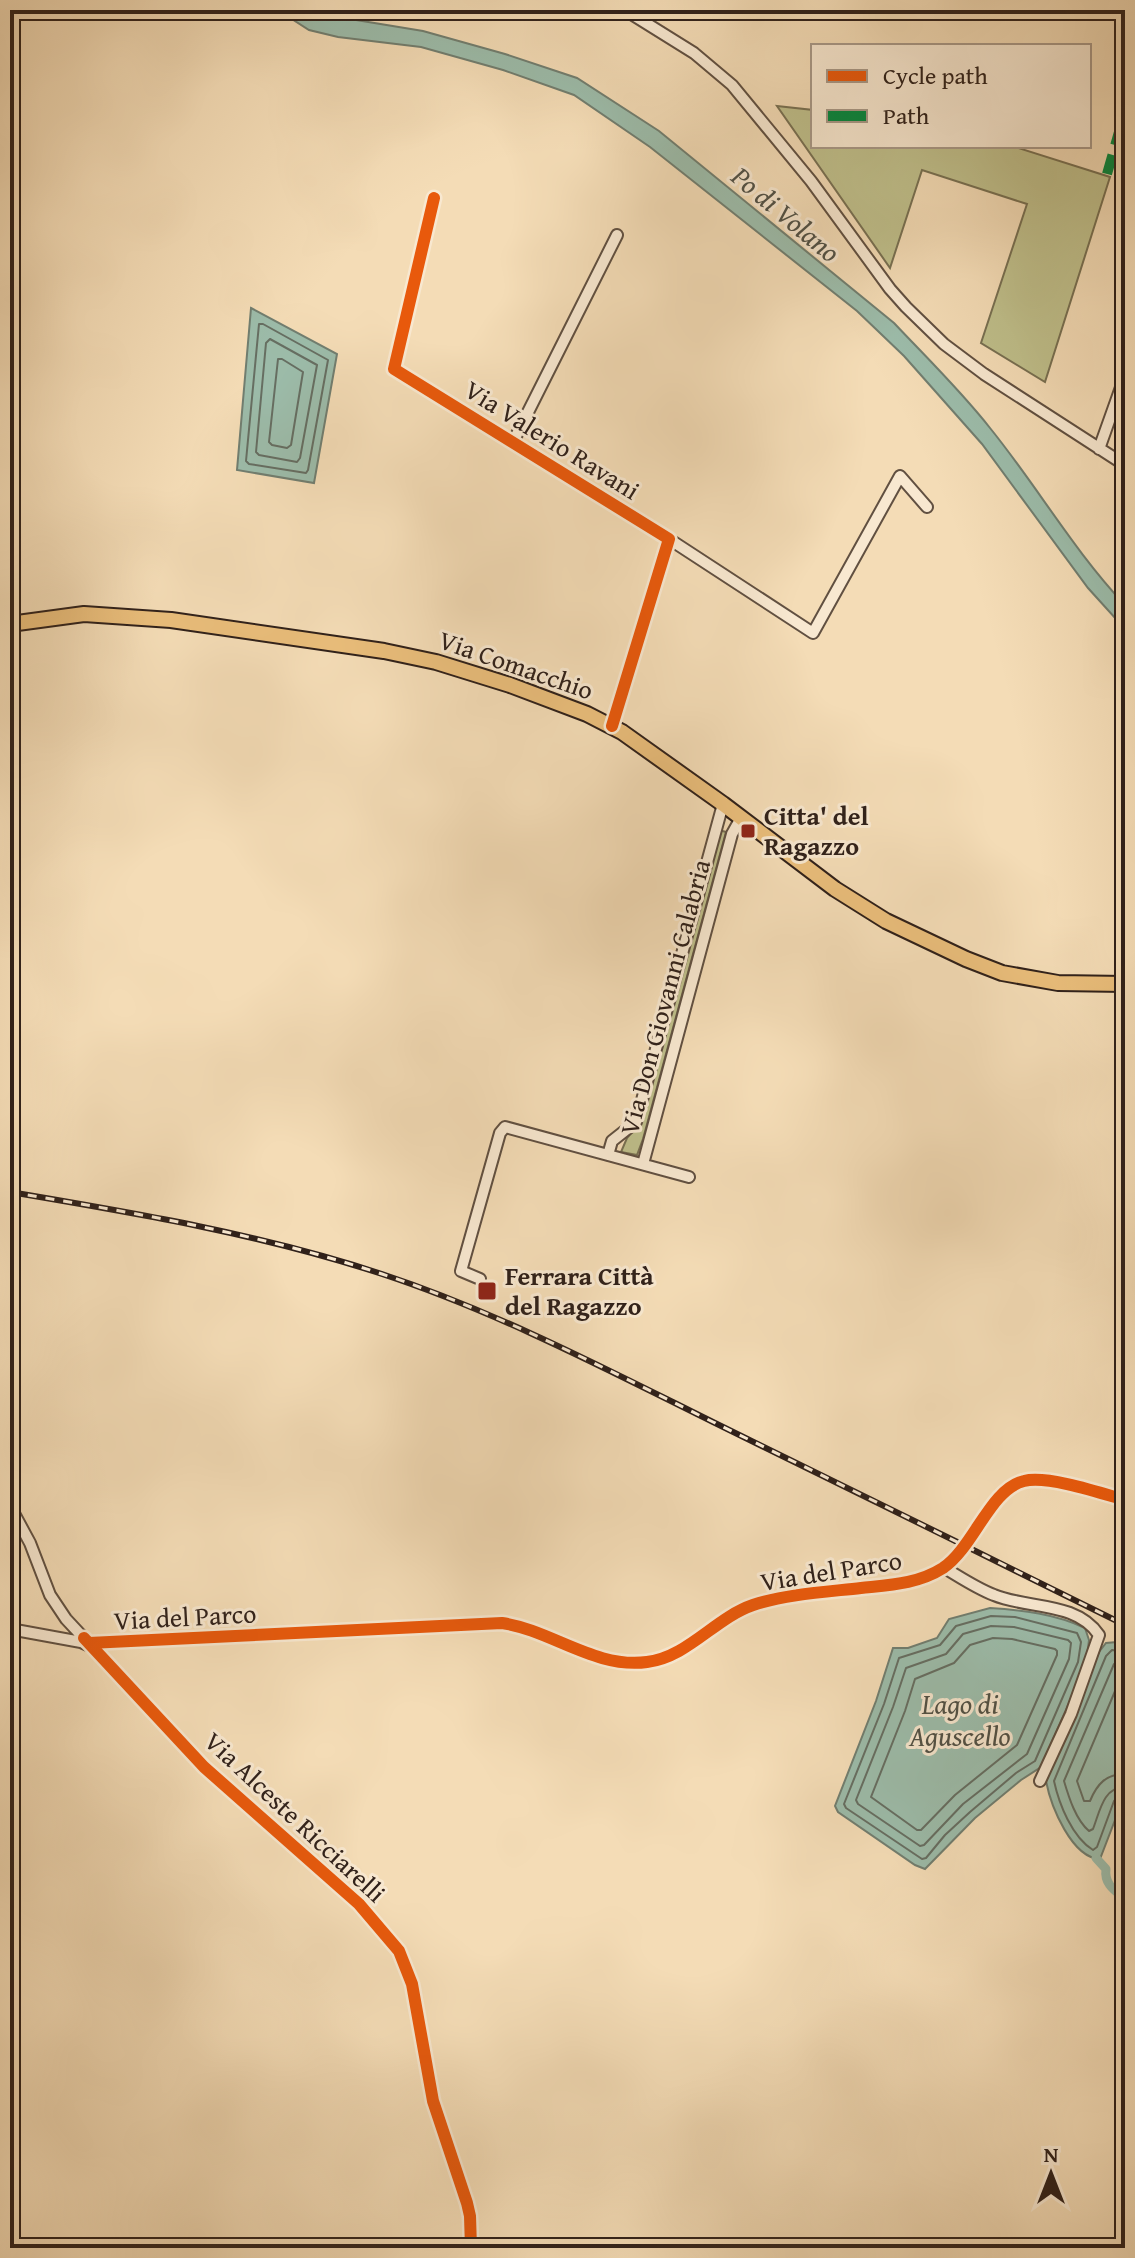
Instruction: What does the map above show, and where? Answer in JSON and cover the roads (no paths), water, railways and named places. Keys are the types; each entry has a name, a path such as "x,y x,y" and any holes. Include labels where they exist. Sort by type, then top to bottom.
{"main road":[{"name":"Via Comacchio","path":"10,624 74,614 142,617 384,651 436,662 499,682 568,706 612,726 867,910 985,968 1021,978 1058,983 1125,984"}],"street":[{"path":"625,10 694,53 732,85 811,181 890,289 944,344 984,374 1125,465"},
{"name":"Via Valerio Ravani","path":"434,198 394,369 669,539 813,633 900,476 927,507"},
{"name":"Via Valerio Ravani","path":"513,442 617,235"},
{"path":"1099,449 1125,376"},
{"path":"612,726 669,539"},
{"name":"Via Don Giovanni Calabria","path":"723,804 636,1122 612,1141 608,1155 643,1164 732,834 741,818"},
{"path":"480,1279 461,1271 502,1130 508,1127 608,1155"},
{"path":"643,1164 689,1177"},
{"name":"Via del Parco","path":"10,1629 91,1645 492,1622 519,1626 604,1658 643,1663 677,1653 734,1615 755,1605 784,1598 905,1583 943,1567 965,1546 1004,1491 1021,1482 1051,1482 1125,1500"},
{"name":"Via Alceste Ricciarelli","path":"10,1506 30,1543 56,1605 79,1633 204,1767 359,1904 399,1951 412,1984 433,2101 467,2203 471,2248"},
{"path":"943,1567 996,1597 1075,1616 1093,1625 1099,1635 1071,1714 1040,1781"},
{"name":"Via del Parco","path":"48,1636 79,1633"},
{"name":"Via del Parco","path":"63,1640 79,1633"}],"water":[{"path":"278,10 325,10 338,17 423,31 505,54 577,78 659,131 894,323 943,374 990,428 1089,563 1125,605 1125,629 1088,588 982,444 904,356 857,311 650,147 574,95 503,70 421,47 338,37 309,30"},
{"path":"251,308 337,354 314,483 237,470"},
{"name":"Lago di Aguscello","path":"990,1608 1039,1614 1085,1628 1089,1640 1086,1664 1041,1767 975,1818 925,1869 838,1812 835,1806 893,1648 908,1648 937,1638 949,1619"},
{"path":"1117,1642 1125,1646 1125,1794 1100,1859 1080,1850 1072,1841 1058,1817 1046,1781 1099,1652 1106,1643"}],"waterway":[{"path":"1096,1858 1106,1869 1111,1886 1125,1899"}],"railway":[{"path":"10,1192 244,1236 336,1260 425,1289 591,1361 1125,1625"}],"place":[{"name":"Citta' del Ragazzo","path":"748,831"},
{"name":"Ferrara Città del Ragazzo","path":"487,1291"}],"water label":[{"name":"Po di Volano","path":"786,214"}]}
